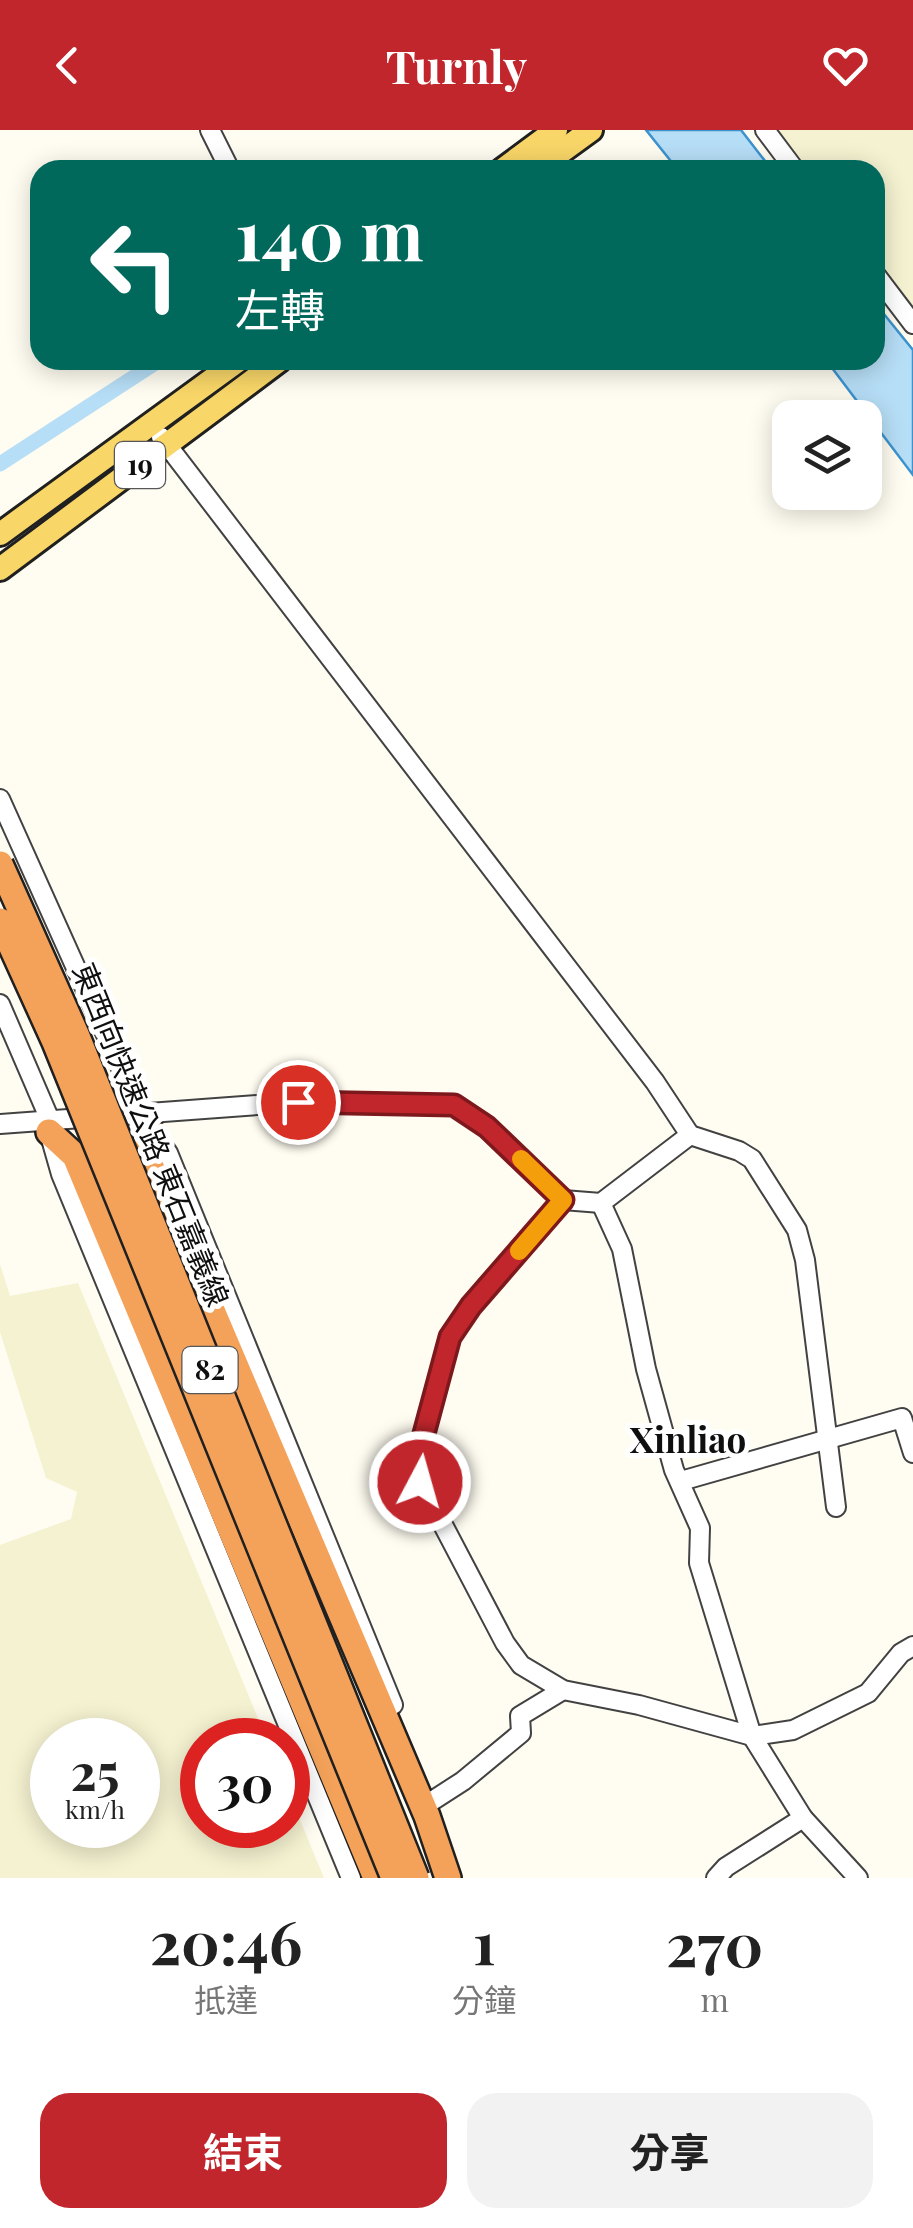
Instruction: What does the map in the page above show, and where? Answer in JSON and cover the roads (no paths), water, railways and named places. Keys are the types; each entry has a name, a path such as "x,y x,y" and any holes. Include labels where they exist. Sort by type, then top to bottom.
{"highway":[{"name":"東西向快速公路 東石嘉義線","path":"0,864 76,1034 416,1878"},
{"name":"東西向快速公路 東石嘉義線","path":"0,921 55,1042 394,1878"},
{"path":"145,1121 146,1155 427,1816 448,1878"},
{"path":"49,1126 76,1156 376,1878"}],"main road":[{"path":"516,160 556,130"},
{"path":"550,160 591,130"},
{"name":"19","path":"0,534 225,370"},
{"name":"19","path":"0,569 267,370"}],"street":[{"path":"210,130 225,160"},
{"path":"765,130 788,160"},
{"path":"885,287 913,324"},
{"path":"152,424 655,1082 690,1135 752,1159 797,1230 805,1260 836,1507"},
{"path":"0,799 145,1121 168,1153 461,1878"},
{"path":"0,1004 49,1126 61,1174 351,1878"},
{"path":"0,1124 49,1126 145,1121 298,1102 454,1105 487,1127 563,1200 601,1203 690,1135"},
{"path":"563,1200 471,1306 450,1337 417,1468 420,1482 505,1643 521,1665 563,1690 640,1705 752,1736 793,1730 868,1694 901,1653 913,1646"},
{"path":"601,1203 622,1249 646,1369 674,1470 700,1528 699,1563 752,1736 803,1818 858,1878"},
{"path":"681,1481 902,1418 913,1452"},
{"path":"432,1801 521,1734 520,1716 563,1690"},
{"path":"716,1878 726,1867 803,1818"}],"water":[{"path":"646,130 741,130 764,160 670,160"},
{"path":"885,315 913,350 913,475 882,434 882,400 856,400 834,370 885,370"}],"waterway":[{"path":"0,464 145,370"}],"district":[{"name":"Xinliao","path":"688,1441"}]}
